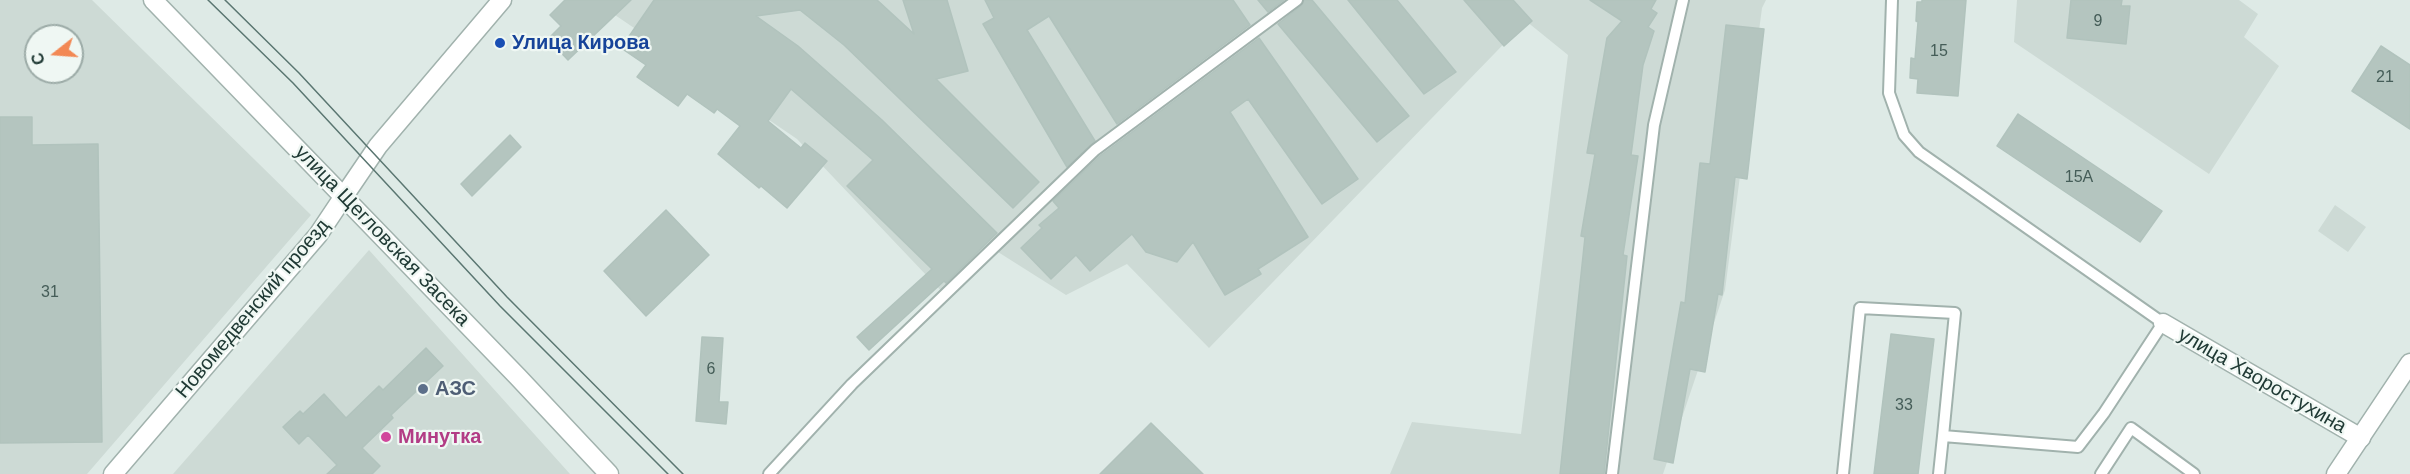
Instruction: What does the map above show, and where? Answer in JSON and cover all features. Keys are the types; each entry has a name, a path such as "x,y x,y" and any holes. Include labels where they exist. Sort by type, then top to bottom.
{"street":[{"name":"улица Щегловская Засека","path":"153,0 609,474"},
{"name":"Новомедвенский проезд","path":"113,474 318,235 378,146 502,0"},
{"name":"улица Хворостухина","path":"2163,323 2361,438"},
{"name":"улица Хворостухина","path":"2336,474 2410,363"}],"lane":[{"path":"769,474 852,384 1095,150 1297,0"},
{"path":"1612,474 1654,125 1683,0"},
{"path":"1892,0 1889,93 1904,135 1919,152 2163,323 2104,413 2078,447 1943,436"},
{"path":"1843,474 1860,308 1955,313 1939,474"},
{"path":"2101,474 2131,428 2194,474"}],"shaded area":[{"path":"0,0 92,0 311,215 87,474 0,474"},
{"path":"593,0 1766,0 1762,8 1725,290 1663,474 1390,474 1412,422 1521,434 1568,55 1526,21 1209,348 1127,264 1066,295 998,252 946,296 797,139"},
{"path":"2017,0 2239,0 2258,14 2244,37 2279,66 2209,174 2014,42"},
{"path":"2335,205 2366,227 2348,252 2318,231"},
{"path":"369,250 570,474 173,474"}],"building":[{"path":"565,0 631,0 568,60 548,39 561,26 550,15"},
{"path":"654,0 877,0 914,34 903,0 947,0 968,71 936,79 1039,182 1013,208 844,45 800,10 756,16 798,46 882,120 997,233 946,283 944,281 869,350 857,337 932,269 847,186 873,160 791,89 768,121 801,148 805,143 827,161 787,208 761,186 759,188 718,154 740,126 717,109 714,113 687,94 678,106 637,77 646,65 621,48"},
{"path":"985,0 1233,0 1250,25 1117,124 1049,16 1027,30 1095,141 1067,167 983,24 994,18"},
{"path":"1258,0 1284,0 1268,12"},
{"path":"1304,0 1312,0 1409,116 1377,142 1278,24 1301,6"},
{"path":"1348,0 1397,0 1456,72 1424,94"},
{"path":"1464,0 1513,0 1532,21 1504,46"},
{"path":"1590,0 1656,0 1651,9 1657,13 1648,27 1654,31 1643,65 1631,155 1638,156 1623,255 1627,256 1604,474 1560,474 1585,237 1581,236 1595,154 1587,153 1607,38 1622,21"},
{"path":"1922,0 1966,0 1958,96 1917,93 1918,79 1910,78 1911,58 1915,59 1917,2 1922,2"},
{"path":"2071,0 2122,0 2121,6 2130,6 2126,44 2067,38"},
{"path":"1726,25 1764,29 1747,179 1735,177 1722,295 1718,294 1705,372 1690,369 1673,463 1654,459 1681,302 1685,303 1700,163 1710,164"},
{"path":"1259,38 1358,179 1322,204 1248,99 1230,112 1308,237 1258,269 1261,274 1225,295 1193,242 1177,262 1146,252 1132,234 1090,271 1076,255 1051,279 1021,248 1042,228 1039,225 1059,208 1053,201 1100,156"},
{"path":"2381,46 2410,65 2410,129 2352,91"},
{"path":"2018,114 2162,211 2140,242 1997,146"},
{"path":"0,117 32,117 32,145 98,144 102,442 0,443"},
{"path":"510,135 521,147 472,196 461,184"},
{"path":"666,210 709,255 646,316 604,271"},
{"path":"1891,334 1934,339 1918,474 1874,474"},
{"path":"702,337 723,338 719,402 728,402 726,424 696,421"},
{"path":"426,348 443,366 391,415 393,418 362,448 380,466 372,474 327,474 337,465 308,435 299,444 283,427 300,411 303,414 324,394 346,418 379,386 383,390"},
{"path":"1151,423 1203,474 1100,474"}],"tram line":[{"path":"208,0 293,83 500,306 668,474"},
{"path":"225,0 299,73 507,297 683,474"}],"place":[{"name":"Улица Кирова","path":"500,43"},
{"name":"АЗС","path":"423,389"},
{"name":"Минутка","path":"386,437"}]}
